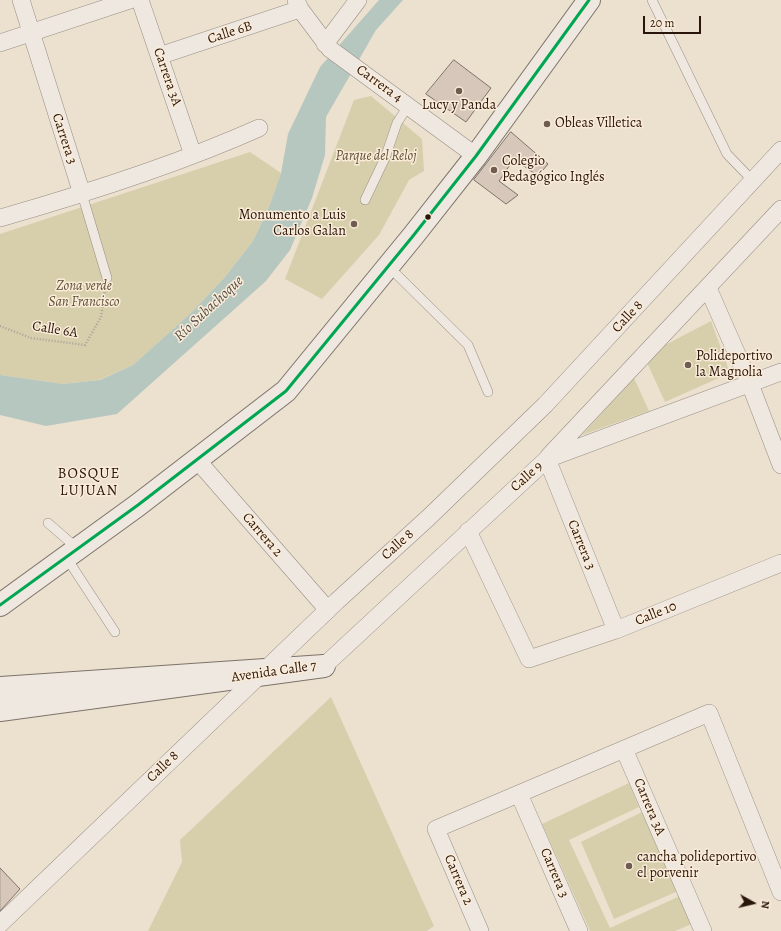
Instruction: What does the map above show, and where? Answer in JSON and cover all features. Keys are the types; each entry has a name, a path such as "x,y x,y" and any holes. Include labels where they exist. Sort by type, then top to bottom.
{"main road":[{"path":"0,605 197,460 286,390 476,156 589,0"},
{"name":"Avenida Calle 7","path":"0,688 324,666"},
{"name":"Avenida Calle 7","path":"0,710 324,666"}],"street":[{"name":"Carrera 3","path":"21,0 82,194"},
{"path":"0,43 130,0"},
{"name":"Carrera 3A","path":"140,0 193,155"},
{"path":"327,46 358,0"},
{"name":"Calle 6B","path":"160,56 298,5"},
{"name":"Carrera 4","path":"298,5 327,46 476,156"},
{"path":"0,218 82,194 193,155 259,128"},
{"name":"Calle 8","path":"0,924 545,405 781,150"},
{"path":"547,459 781,209"},
{"path":"708,288 750,384 781,466"},
{"name":"Calle 9","path":"324,666 468,530 547,459 781,372"},
{"name":"Carrera 3","path":"547,459 616,630"},
{"name":"Carrera 2","path":"197,460 328,610"},
{"name":"Calle 10","path":"468,530 529,659 616,630 781,563"},
{"path":"520,794 709,713 781,892"},
{"name":"Carrera 3A","path":"624,749 702,931"},
{"name":"Carrera 3","path":"520,794 579,931"},
{"name":"Carrera 2","path":"480,931 436,829 520,794"}],"lane":[{"path":"652,0 727,154 753,182"},
{"path":"365,200 385,158 397,123 408,106"},
{"name":"Carrera 3","path":"82,194 107,278"},
{"path":"388,266 468,345 488,392"},
{"path":"48,523 72,553 115,632"}],"path":[{"name":"Calle 6A","path":"0,326 31,338 86,345 102,318 107,278"}],"green space":[{"name":"Parque del Reloj","path":"371,96 422,139 424,171 409,180 379,235 322,299 285,279 354,100"},
{"name":"Zona verde San Francisco","path":"250,152 281,173 269,207 253,241 225,277 191,313 133,365 99,380 63,384 0,375 0,234"},
{"name":"Polideportivo la Magnolia","path":"711,321 730,373 665,402 644,356"},
{"path":"634,378 649,411 582,435"},
{"path":"331,697 434,926 427,931 148,931 182,862 180,840"},
{"path":"629,783 639,807 569,840 610,928 680,896 692,924 675,931 590,931 542,824"},
{"name":"cancha polideportivo el porvenir","path":"642,812 678,891 614,919 581,842"}],"water":[{"name":"Río Subachoque","path":"379,0 403,0 376,30 326,117 325,155 312,198 290,250 266,281 117,414 46,426 0,415 0,375 63,384 100,380 133,365 191,313 225,277 253,241 269,207 281,173 288,134 320,67"}],"building":[{"name":"Lucy y Panda","path":"454,60 491,88 466,122 426,94"},
{"name":"Colegio Pedagógico Inglés","path":"511,132 548,164 538,176 514,159 499,181 518,195 506,204 474,180"},
{"path":"0,868 20,889 0,911"}],"transit line":[{"path":"0,605 138,505 286,391 413,236 476,156 589,0"}],"place":[{"name":"Lucy y Panda","path":"459,91"},
{"name":"Obleas Villetica","path":"547,124"},
{"name":"Colegio Pedagógico Inglés","path":"494,170"},
{"name":"Monumento a Luis Carlos Galan","path":"354,224"},
{"name":"Polideportivo la Magnolia","path":"688,365"},
{"name":"cancha polideportivo el porvenir","path":"629,866"}],"district":[{"name":"BOSQUE LUJUAN","path":"89,482"}]}
